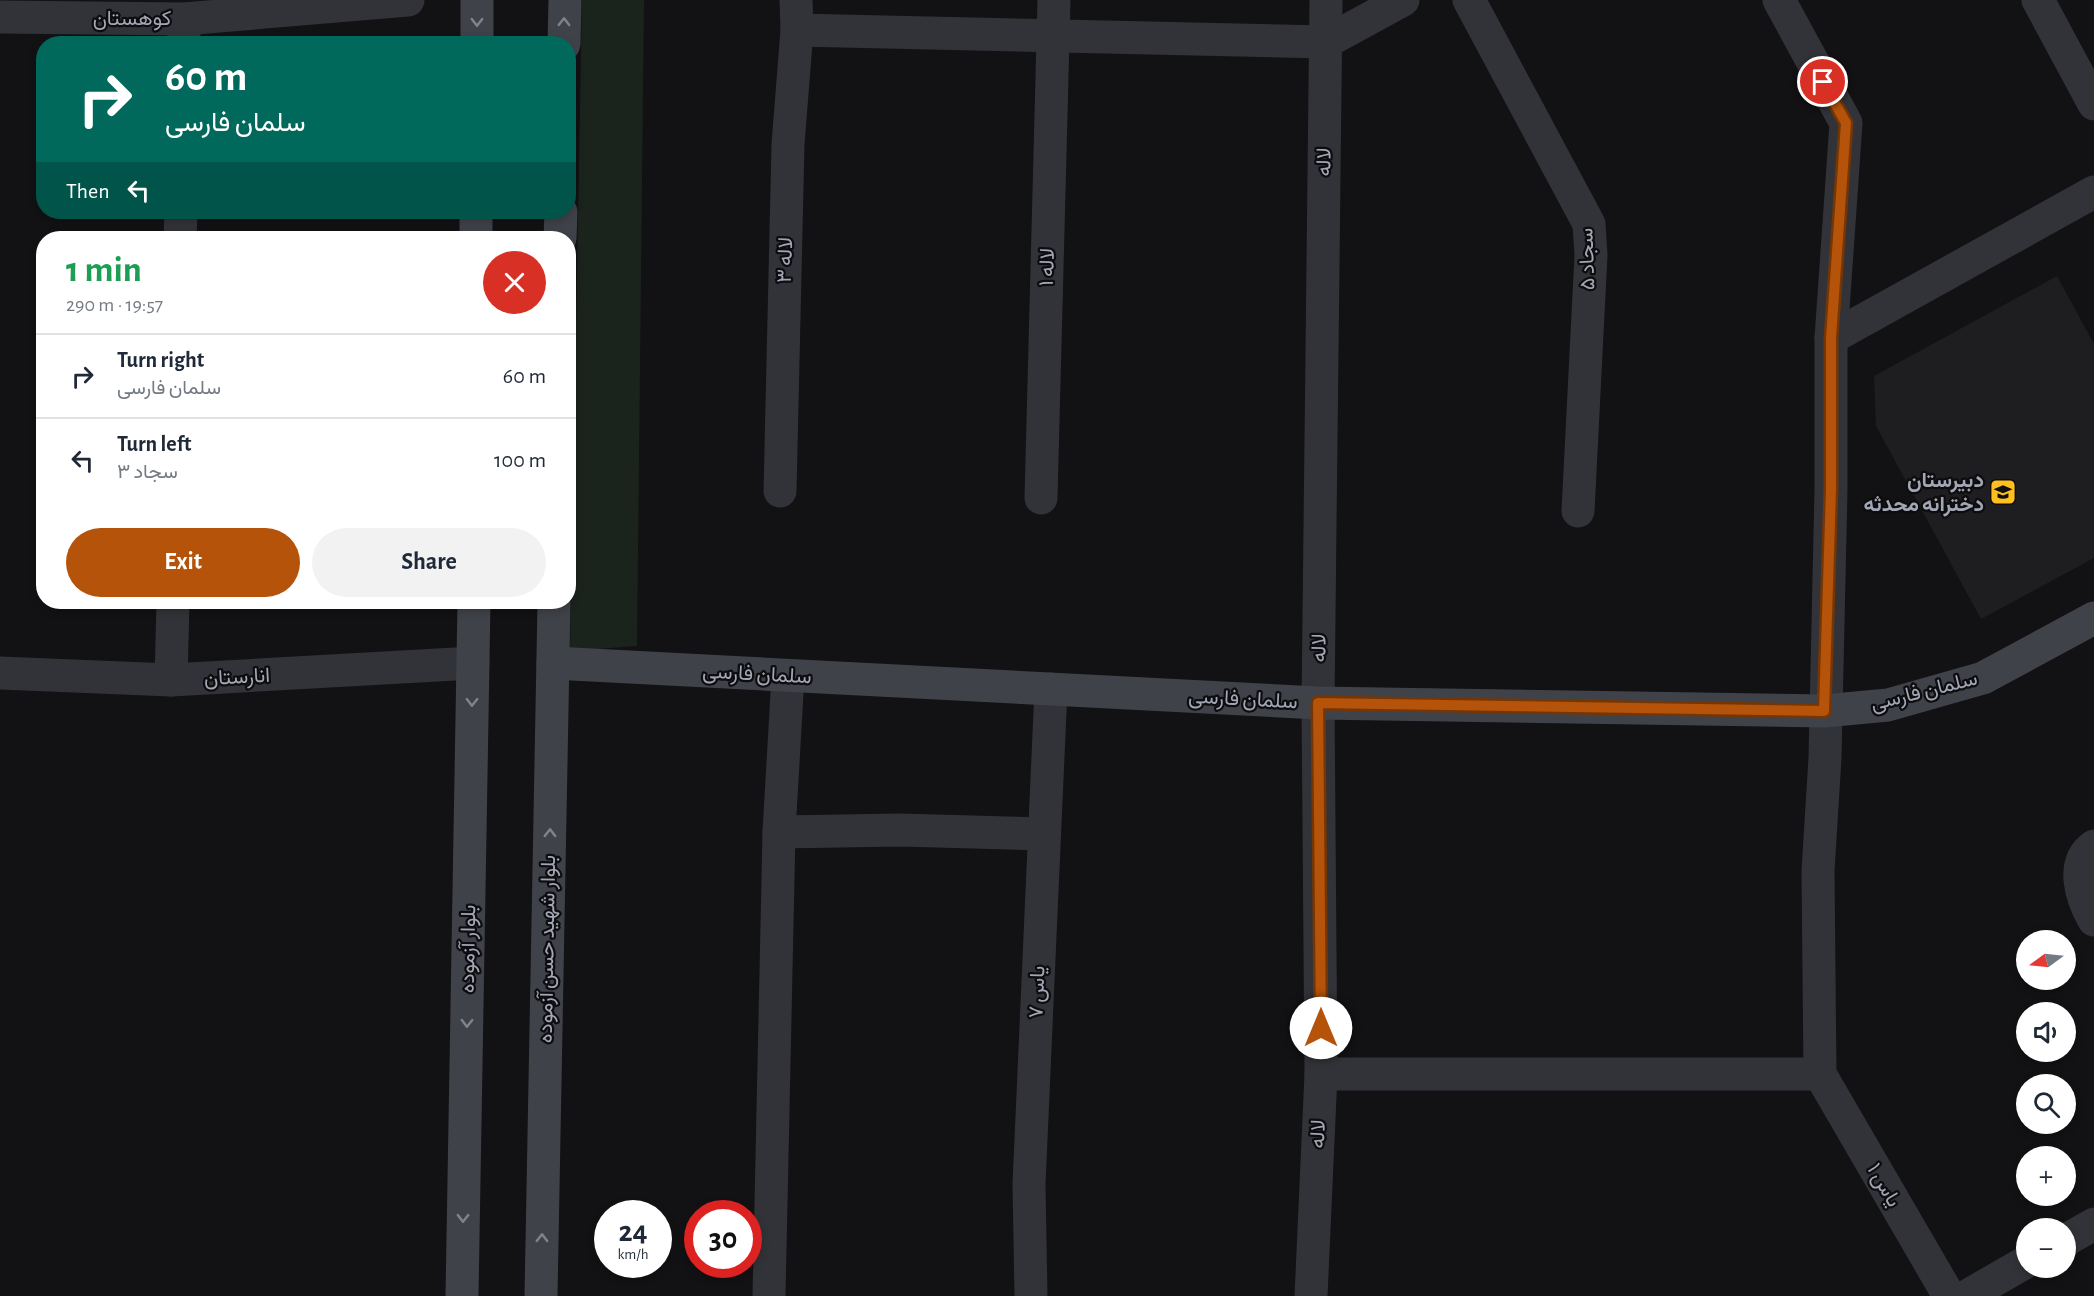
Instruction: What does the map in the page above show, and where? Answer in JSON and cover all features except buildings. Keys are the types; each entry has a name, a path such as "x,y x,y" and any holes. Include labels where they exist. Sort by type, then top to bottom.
{"main road":[{"path":"477,0 477,36"},
{"path":"564,36 565,0"},
{"name":"بلوار آزموده","path":"462,1296 474,609"},
{"name":"بلوار شهید حسن آزموده","path":"541,1296 554,609"},
{"name":"سلمان فارسی","path":"553,663 1318,703 1824,711 1888,705 1983,678 2094,618"}],"street":[{"name":"کوهستان","path":"0,17 184,31 408,0"},
{"name":"لاله ۱","path":"1041,498 1054,0"},
{"name":"لاله","path":"1311,1296 1321,1074 1318,703 1326,0"},
{"path":"797,15 967,32 1053,37 1326,42 1403,0"},
{"name":"سجاد ۵","path":"1469,0 1589,224 1591,255 1578,512"},
{"path":"1321,1074 1820,1074 1818,871 1825,758 1824,711 1831,489 1831,338 1846,123 1779,0"},
{"path":"2038,0 2094,104"},
{"name":"لاله ۳","path":"780,491 788,144 797,15"},
{"path":"1831,338 2094,192"},
{"path":"171,681 173,609"},
{"name":"انارستان","path":"0,673 171,681 473,663"},
{"path":"769,1296 779,832 788,676"},
{"name":"یاس ۷","path":"1030,1296 1029,1184 1051,689"},
{"path":"779,832 900,830 1044,834"},
{"path":"2094,846 2088,850 2079,866 2081,890 2094,920"},
{"name":"یاس ۱","path":"1820,1074 1949,1296"},
{"path":"2076,1234 2094,1224"},
{"path":"1967,1296 2016,1268"}],"shaded area":[{"path":"582,0 644,0 637,646 570,651 571,609 576,609 576,326"},
{"name":"دبیرستان دخترانه محدثه","path":"2057,276 2094,344 2094,558 1981,619 1876,426 1874,376"}],"place":[{"name":"دبیرستان دخترانه محدثه","path":"2003,492"}],"route":[{"path":"1321,1028 1318,703 1824,711 1831,489 1831,338 1846,123 1823,82"}]}
